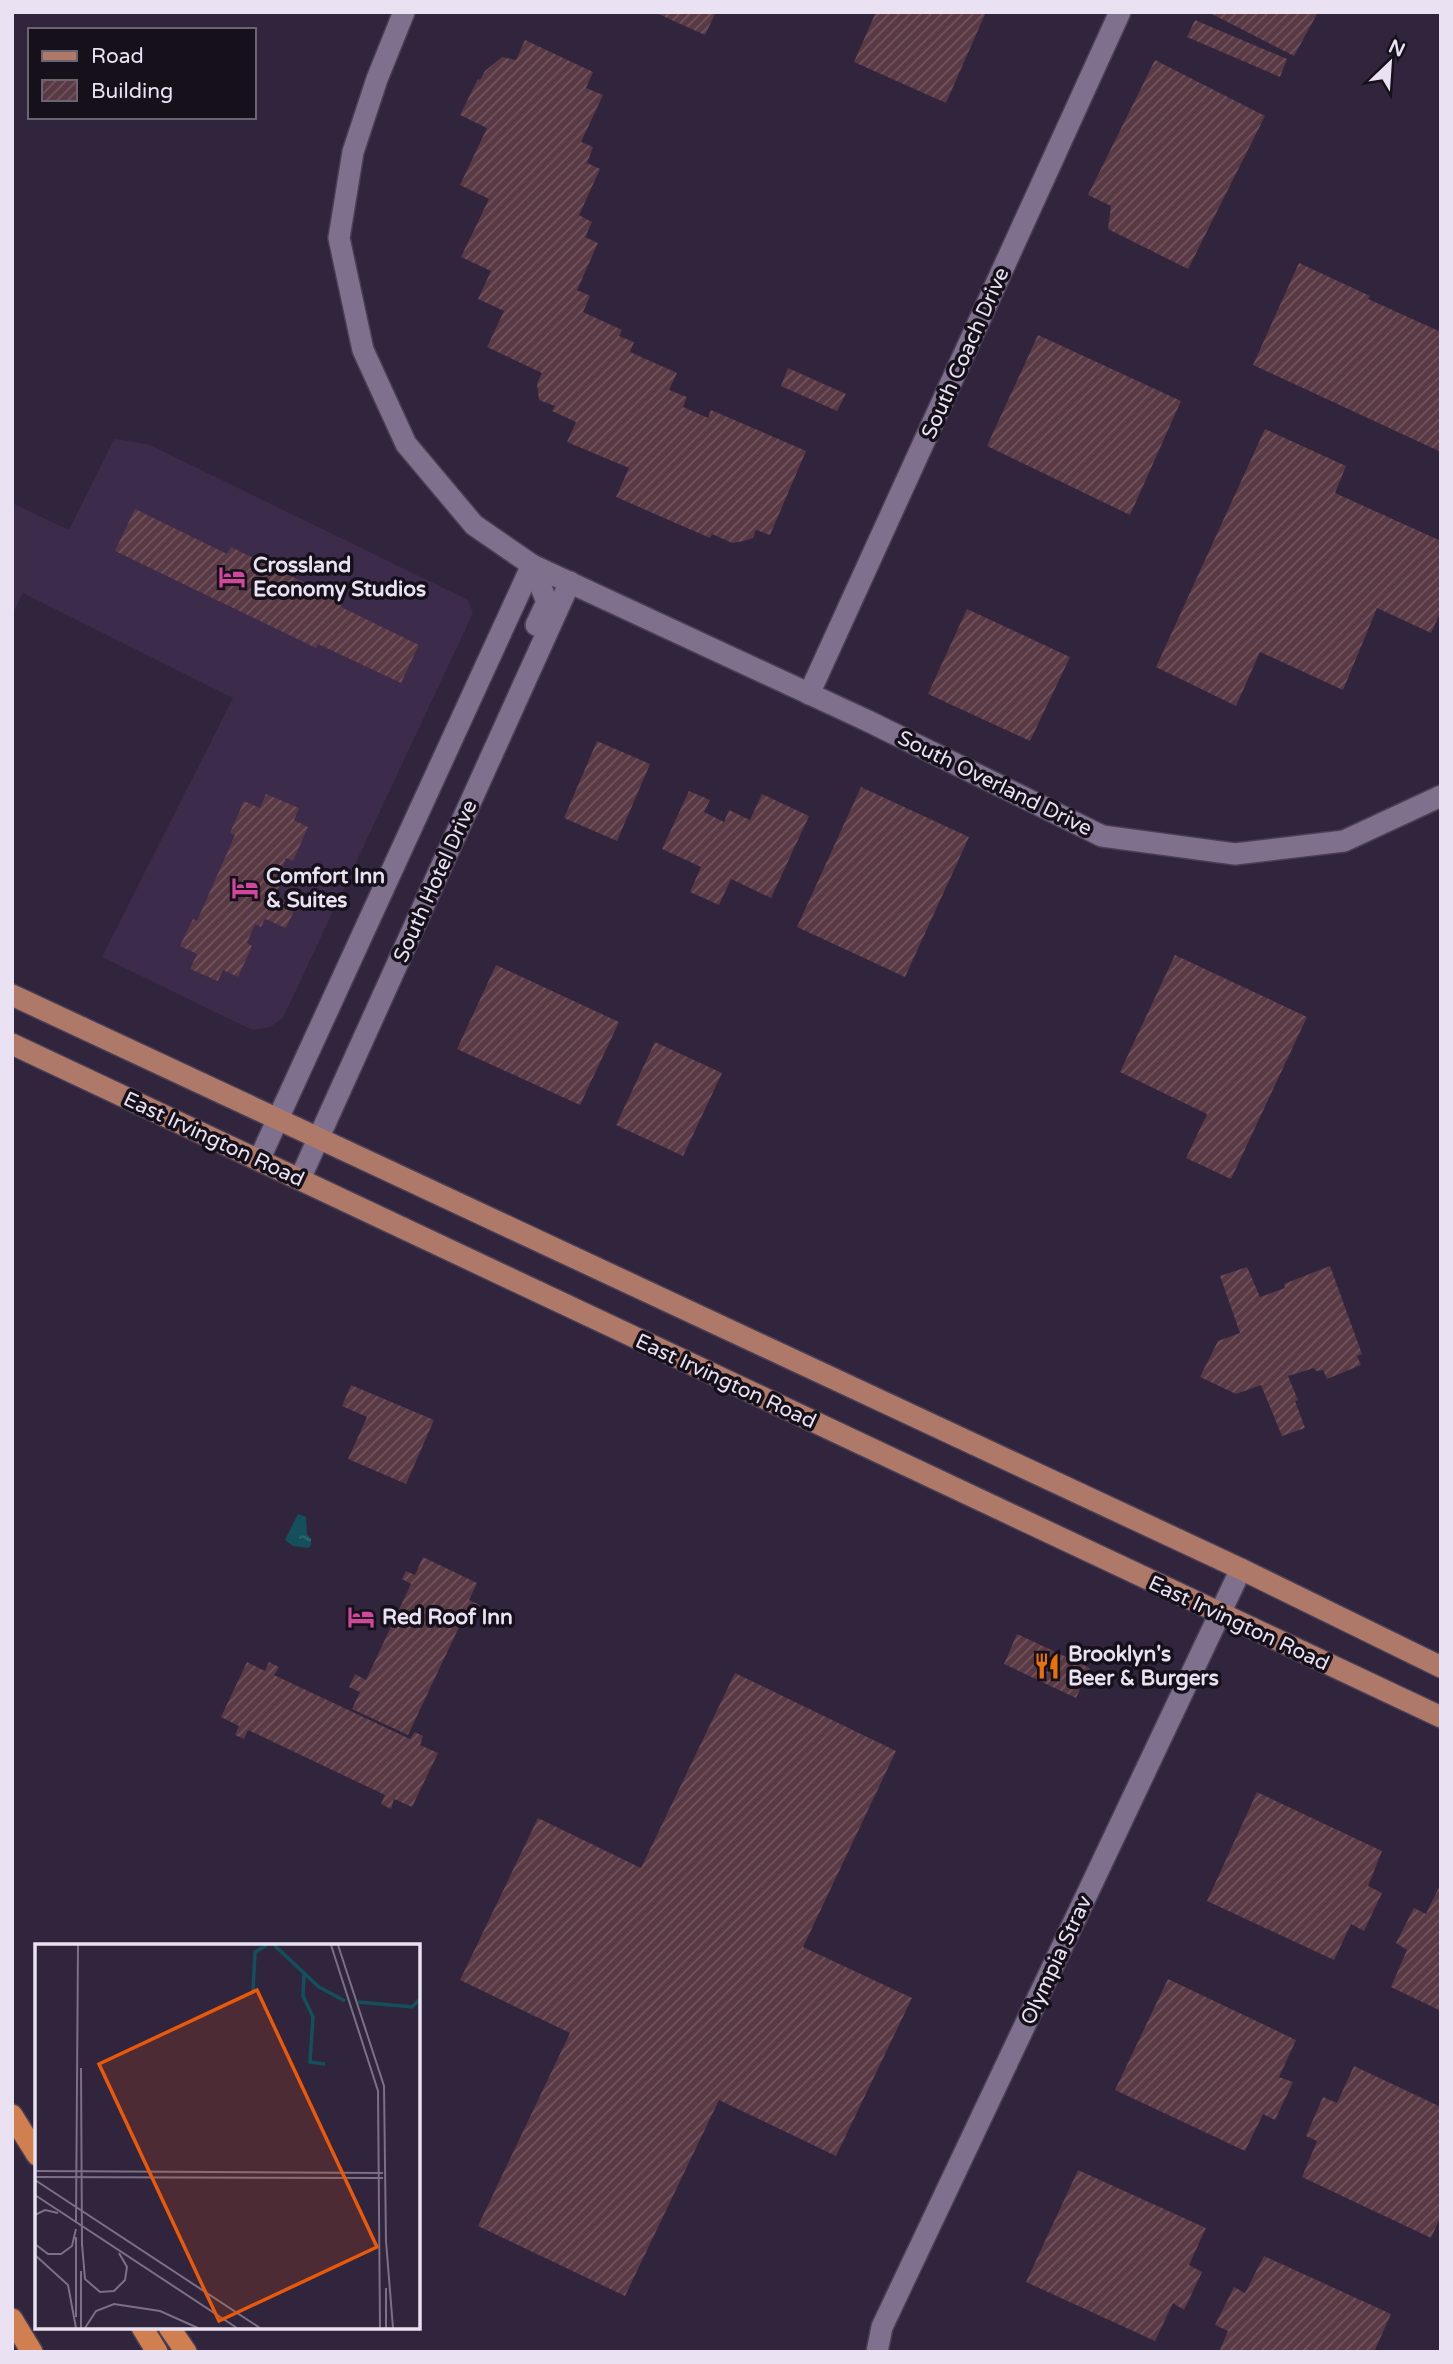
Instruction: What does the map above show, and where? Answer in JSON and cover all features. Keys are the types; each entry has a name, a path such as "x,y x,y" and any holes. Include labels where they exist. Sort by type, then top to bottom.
{"highway":[{"path":"12,2115 35,2152"},
{"path":"12,2319 33,2352"},
{"path":"143,2329 157,2352"},
{"path":"170,2329 186,2352"}],"main road":[{"name":"East Irvington Road","path":"12,995 1241,1569 1441,1667"},
{"name":"East Irvington Road","path":"12,1044 1441,1717"}],"street":[{"name":"South Overland Drive","path":"404,12 352,152 339,238 363,350 406,444 474,525 532,565 809,694 1102,836 1235,854 1344,841 1441,796"},
{"name":"South Coach Drive","path":"809,694 1120,12"},
{"path":"490,760 501,700 547,603 532,565"},
{"name":"South Hotel Drive","path":"259,1160 532,565"},
{"name":"South Hotel Drive","path":"300,1179 570,582"},
{"name":"Olympia Strav","path":"877,2352 882,2327 1241,1569"}],"shaded area":[{"path":"114,439 148,444 468,600 473,613 283,1018 270,1027 252,1030 102,957 233,698 23,593 12,615 12,503 69,530"}],"water":[{"path":"298,1514 306,1517 307,1534 311,1539 308,1548 293,1546 285,1540"}],"building":[{"path":"654,12 716,12 705,35"},
{"path":"876,12 986,12 946,103 854,62"},
{"path":"1208,12 1318,12 1294,56"},
{"path":"1195,20 1287,59 1280,77 1187,37"},
{"path":"525,40 593,72 586,88 603,95 581,142 593,147 587,163 600,169 579,215 592,222 585,237 598,243 577,290 590,296 583,312 622,330 619,336 634,342 630,352 677,373 669,390 687,397 683,407 708,418 711,410 806,451 770,535 756,530 753,538 732,543 712,534 710,538 616,497 629,468 567,442 576,422 552,411 555,406 539,400 537,384 542,373 487,347 504,311 478,299 491,271 461,257 489,199 460,185 487,128 460,115 478,79 502,57 516,60"},
{"path":"1155,60 1265,116 1188,269 1108,229 1111,206 1088,195"},
{"path":"1299,263 1370,296 1368,299 1441,332 1441,452 1253,365"},
{"path":"1038,335 1181,401 1130,515 987,446"},
{"path":"788,368 846,394 837,411 781,386"},
{"path":"1265,429 1346,466 1335,493 1441,541 1441,611 1431,633 1377,608 1343,690 1260,652 1236,706 1156,667"},
{"name":"Crossland Economy Studios","path":"135,509 227,554 231,547 342,601 341,607 419,645 401,683 318,644 316,648 115,551"},
{"path":"967,609 1070,657 1030,741 928,694"},
{"path":"597,741 650,764 617,841 564,818"},
{"path":"861,787 969,837 905,977 797,927"},
{"path":"689,791 710,800 704,812 724,822 729,810 750,820 762,794 809,816 771,898 731,879 719,905 690,892 701,867 662,849"},
{"name":"Comfort Inn & Suites","path":"266,794 299,808 294,820 308,827 293,861 286,858 279,875 283,876 274,899 295,908 286,928 265,919 261,927 255,924 247,943 252,946 238,977 223,970 218,981 190,969 197,954 180,946 193,919 197,921 235,835 230,833 244,801 260,808"},
{"path":"1175,955 1307,1017 1231,1179 1186,1158 1207,1114 1120,1072"},
{"path":"496,965 619,1022 580,1105 457,1049"},
{"path":"655,1042 722,1073 683,1156 616,1125"},
{"path":"1330,1266 1362,1354 1357,1356 1361,1365 1327,1379 1323,1370 1316,1371 1314,1368 1288,1376 1305,1428 1282,1436 1261,1385 1236,1394 1200,1377 1218,1341 1240,1333 1220,1276 1247,1267 1260,1297 1285,1288 1284,1284"},
{"path":"351,1385 434,1420 406,1484 348,1459 367,1417 342,1406"},
{"path":"423,1557 477,1583 469,1600 480,1605 476,1614 467,1610 408,1735 352,1709 360,1692 349,1687 355,1674 366,1680 411,1584 402,1579 406,1571 415,1575"},
{"name":"Brooklyn's Beer & Burgers","path":"1017,1634 1090,1668 1076,1698 1004,1664"},
{"path":"247,1662 265,1671 269,1662 279,1667 274,1675 410,1739 415,1732 423,1736 420,1745 438,1753 412,1807 394,1799 391,1809 381,1804 385,1795 248,1730 244,1739 235,1735 239,1726 221,1717"},
{"path":"735,1673 896,1751 803,1947 912,1998 836,2156 719,2100 625,2296 478,2226 570,2033 460,1980 538,1818 641,1868"},
{"path":"1257,1792 1382,1851 1368,1886 1382,1893 1364,1931 1351,1924 1334,1960 1207,1901"},
{"path":"1441,1883 1441,2011 1391,1987 1407,1950 1396,1943 1414,1908 1426,1914"},
{"path":"1168,1979 1296,2040 1279,2077 1293,2082 1275,2120 1263,2114 1245,2151 1115,2090"},
{"path":"1354,2066 1441,2107 1441,2216 1431,2238 1302,2177 1317,2141 1306,2136 1323,2097 1337,2103"},
{"path":"1078,2170 1206,2228 1189,2265 1202,2272 1184,2310 1173,2303 1155,2341 1026,2282"},
{"path":"1264,2256 1391,2314 1374,2352 1219,2352 1228,2331 1215,2325 1234,2287 1245,2293"}],"place":[{"name":"Crossland Economy Studios","path":"232,577"},
{"name":"Comfort Inn & Suites","path":"245,888"},
{"name":"Red Roof Inn","path":"361,1617"},
{"name":"Brooklyn's Beer & Burgers","path":"1047,1666"}]}
